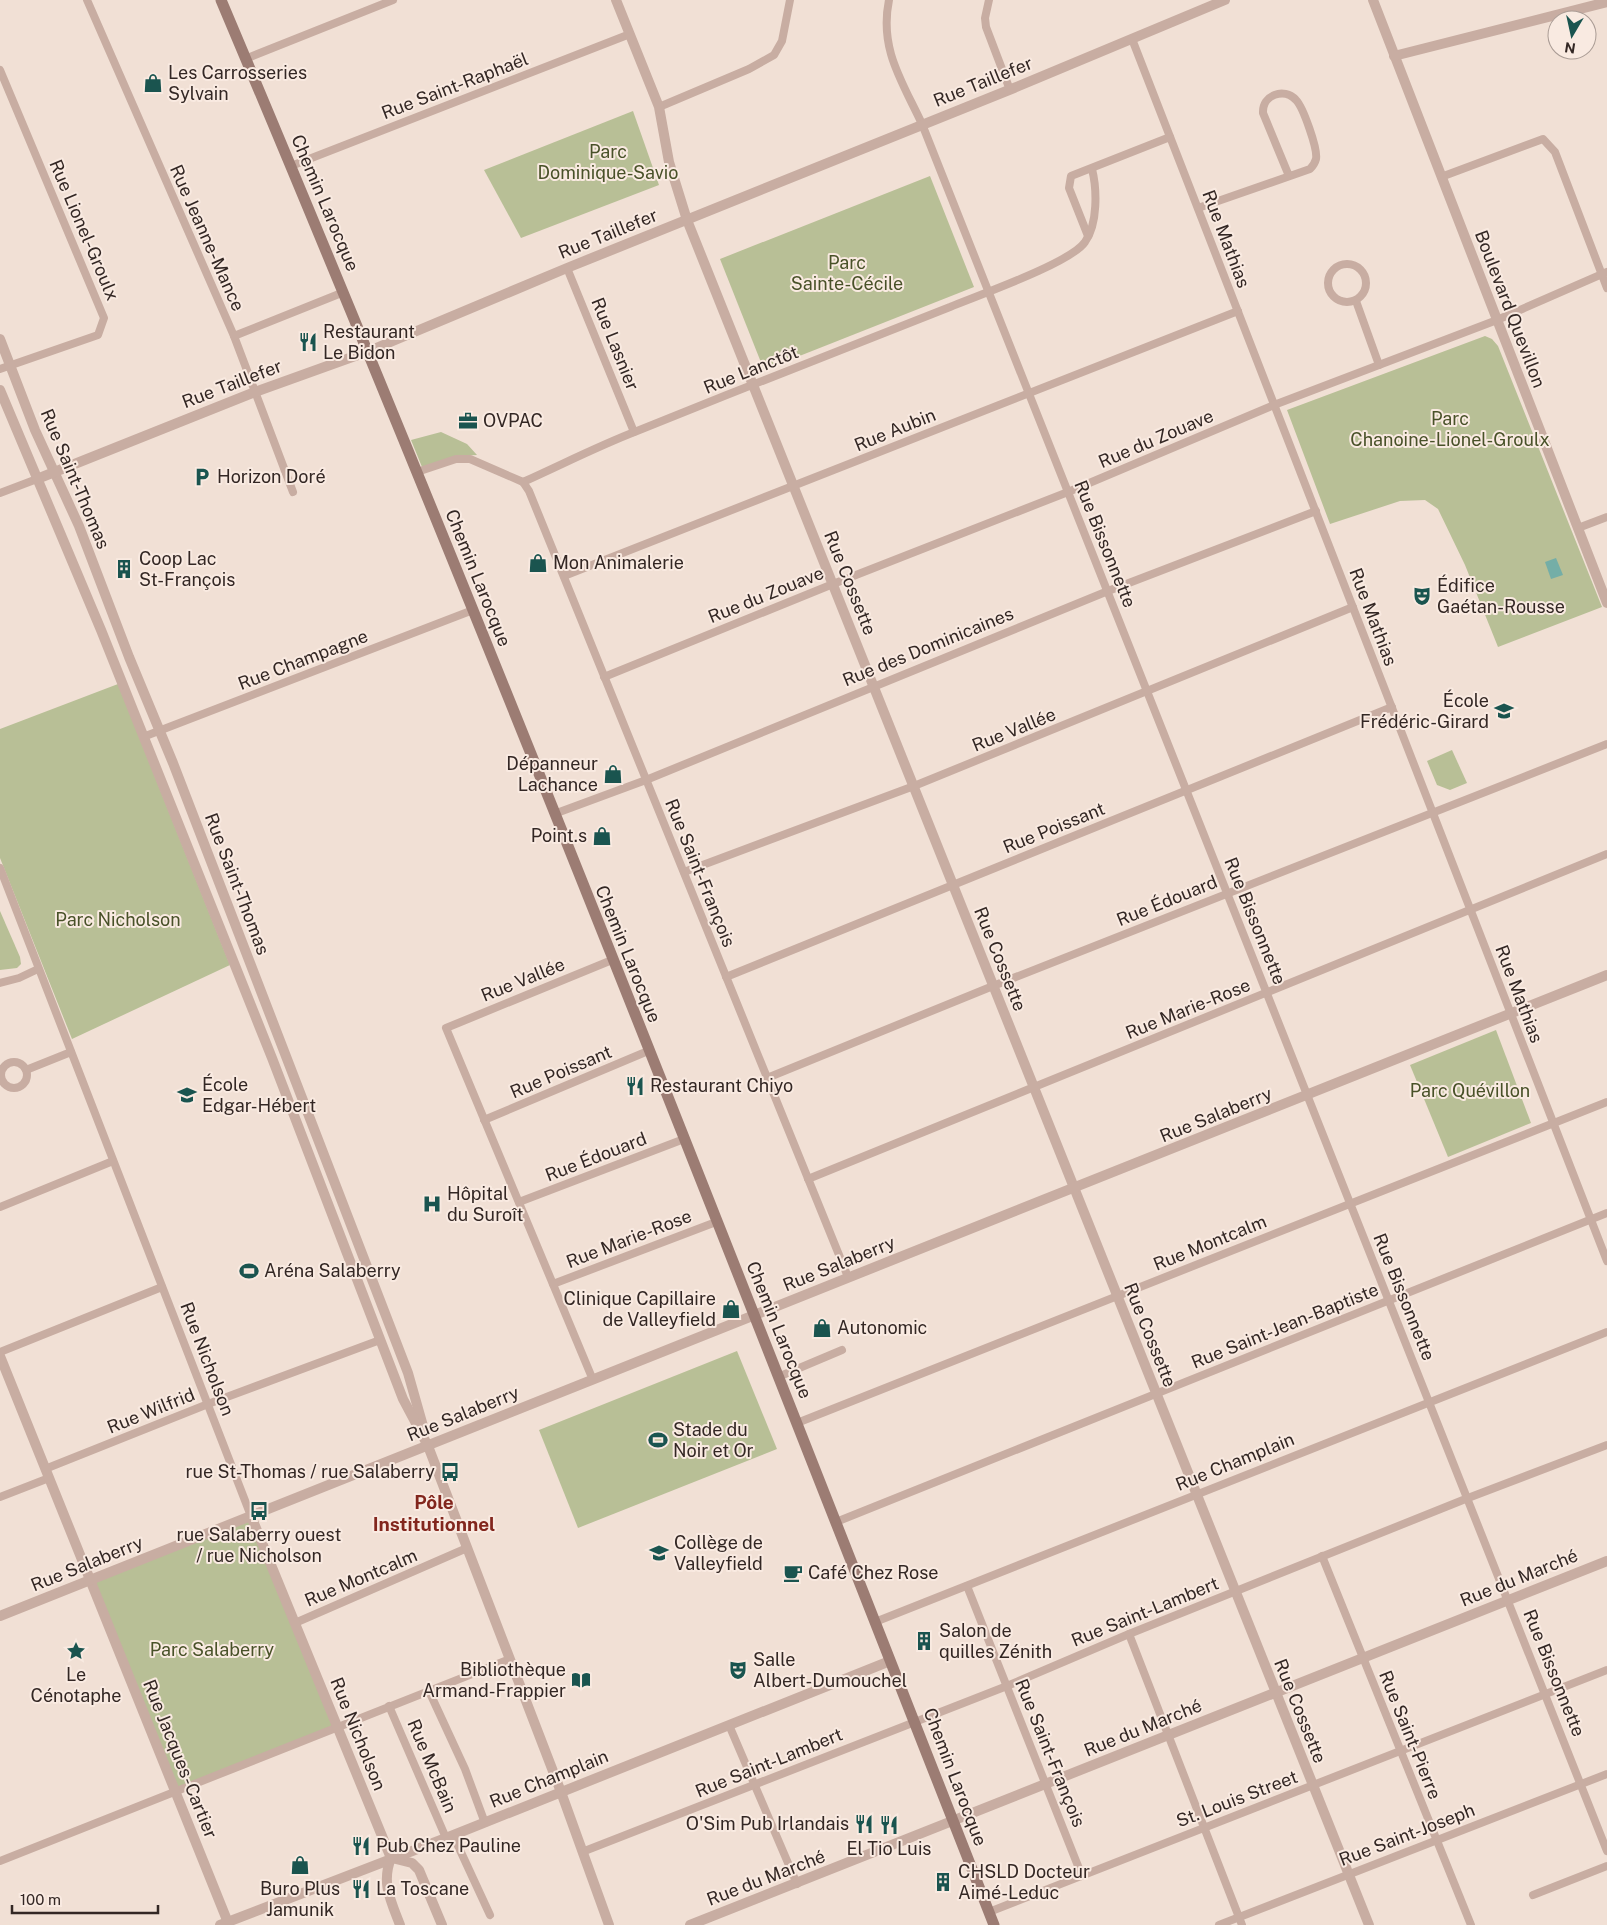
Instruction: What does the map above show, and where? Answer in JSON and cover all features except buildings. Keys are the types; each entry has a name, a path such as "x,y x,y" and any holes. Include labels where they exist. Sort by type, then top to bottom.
{"main road":[{"name":"Chemin Larocque","path":"221,0 369,351 797,1423 994,1925"}],"street":[{"name":"Rue Jeanne-Mance","path":"87,0 234,336 293,492"},
{"path":"245,58 377,3 392,0"},
{"name":"Rue Cossette","path":"616,0 659,107 669,162 687,220 1368,1925"},
{"path":"659,107 749,69 774,55 782,41 790,0"},
{"name":"Rue Bissonnette","path":"889,0 885,16 886,42 922,124 989,292 1607,1851"},
{"path":"989,0 985,18 986,27 1010,90"},
{"name":"Rue Taillefer","path":"0,493 255,392 369,351 567,268 1010,90 1225,0"},
{"path":"1372,0 1394,56 1607,2"},
{"name":"Rue Saint-Raphaël","path":"291,166 630,34"},
{"name":"Rue Mathias","path":"1132,39 1607,1261"},
{"name":"Boulevard Quevillon","path":"1394,56 1607,603"},
{"name":"Rue Lionel-Groulx","path":"0,70 104,318 98,335 0,369"},
{"path":"1198,208 1310,169 1316,159 1316,150 1296,100 1289,95 1278,94 1266,100 1262,106 1263,113 1289,176"},
{"path":"1088,236 1069,188 1071,176 1170,137"},
{"path":"1441,177 1543,139 1555,152 1604,273 1607,288"},
{"path":"1088,236 1092,222 1096,183 1092,169"},
{"name":"Rue Lanctôt","path":"523,482 634,432 989,292 1054,263 1078,250 1088,236"},
{"path":"1345,264 1358,267 1366,278 1365,291 1356,301 1338,301 1329,292 1327,280 1333,269 1338,265 1345,264"},
{"name":"Rue Lasnier","path":"567,268 634,432"},
{"name":"Rue du Zouave","path":"604,677 832,584 1068,492 1274,405 1497,320 1604,273"},
{"path":"234,336 344,292"},
{"path":"1356,301 1379,365"},
{"name":"Rue Aubin","path":"564,576 1238,311"},
{"name":"Rue Saint-Thomas","path":"0,339 12,366 35,430 79,526 173,763 408,1373 428,1446 561,1792 608,1925"},
{"name":"Rue Saint-Thomas","path":"0,390 143,737 233,962 403,1399 428,1446"},
{"path":"417,472 456,459 470,459 523,482"},
{"name":"Rue Saint-François","path":"523,482 529,491 564,576 848,1278"},
{"name":"Rue des Dominicaines","path":"554,814 646,780 873,685 1108,591 1316,511"},
{"path":"1578,528 1607,516"},
{"name":"Rue Vallée","path":"684,872 914,786 1148,693 1353,607"},
{"name":"Rue Champagne","path":"143,737 472,610"},
{"name":"Rue Poissant","path":"726,977 1392,707"},
{"name":"Rue Édouard","path":"767,1078 993,986 1607,744"},
{"name":"Rue Marie-Rose","path":"808,1179 1034,1089 1607,854"},
{"name":"Rue Nicholson","path":"0,868 251,1516 391,1858"},
{"path":"233,962 247,957"},
{"name":"Rue Vallée","path":"484,1120 446,1028 612,960"},
{"path":"0,983 38,970"},
{"name":"Rue Salaberry","path":"0,1616 1607,975"},
{"name":"Rue Poissant","path":"484,1120 648,1051"},
{"path":"26,1070 71,1052"},
{"name":"Rue Montcalm","path":"797,1423 1607,1102"},
{"path":"484,1120 593,1380"},
{"name":"Rue Édouard","path":"518,1202 684,1139"},
{"path":"0,1207 113,1161"},
{"name":"Rue Saint-Jean-Baptiste","path":"836,1522 1607,1213"},
{"name":"Rue Marie-Rose","path":"553,1284 716,1222"},
{"path":"0,1352 162,1287"},
{"name":"Rue Champlain","path":"875,1622 1607,1332"},
{"name":"Rue Wilfrid","path":"0,1497 47,1473 208,1404 380,1340"},
{"path":"778,1377 842,1350"},
{"name":"Rue Jacques-Cartier","path":"0,1356 176,1791 226,1924"},
{"name":"Rue Saint-Lambert","path":"582,1852 1007,1686 1129,1634 1322,1556 1607,1445"},
{"name":"Rue Montcalm","path":"295,1623 467,1548"},
{"name":"Rue Saint-Pierre","path":"1322,1556 1471,1925"},
{"name":"Rue du Marché","path":"690,1925 1607,1561"},
{"name":"Rue Saint-François","path":"967,1586 1082,1876"},
{"path":"1129,1634 1241,1921"},
{"path":"0,1861 510,1659"},
{"name":"Rue Champlain","path":"226,1924 391,1858 450,1837 890,1661"},
{"name":"St. Louis Street","path":"989,1912 1607,1670"},
{"path":"429,1691 464,1769 485,1823"},
{"name":"Rue McBain","path":"389,1706 450,1837 490,1915"},
{"path":"729,1725 797,1884"},
{"name":"Rue Saint-Joseph","path":"1218,1925 1241,1921 1348,1874 1607,1774"},
{"path":"400,1925 387,1890 386,1870 391,1858 405,1860 412,1863 419,1870 442,1925"},
{"path":"1533,1895 1607,1866"}],"green space":[{"name":"Parc Dominique-Savio","path":"633,111 659,185 521,238 484,170"},
{"name":"Parc Sainte-Cécile","path":"930,176 974,287 764,370 720,259"},
{"name":"Parc Chanoine-Lionel-Groulx","path":"1485,336 1492,339 1498,346 1602,607 1498,647 1465,565 1438,509 1425,500 1400,501 1330,524 1287,410"},
{"path":"441,432 467,444 477,455 455,456 422,467 411,440"},
{"name":"Parc Nicholson","path":"118,684 230,965 72,1039 0,858 0,729"},
{"path":"1452,750 1467,783 1450,790 1437,785 1427,761"},
{"path":"0,911 20,957 21,964 17,968 0,970"},
{"name":"Parc Quévillon","path":"1496,1030 1531,1123 1448,1157 1410,1065"},
{"name":"Stade du Noir et Or","path":"737,1351 777,1449 578,1528 539,1430"},
{"name":"Parc Salaberry","path":"251,1516 337,1727 176,1791 90,1580"}],"water":[{"path":"1556,558 1563,575 1551,579 1545,562"}],"place":[{"name":"Les Carrosseries Sylvain","path":"153,83"},
{"name":"Restaurant Le Bidon","path":"308,342"},
{"name":"OVPAC","path":"468,421"},
{"name":"Horizon Doré","path":"202,477"},
{"name":"Mon Animalerie","path":"538,563"},
{"name":"Coop Lac St-François","path":"124,569"},
{"name":"Édifice Gaétan-Rousse","path":"1422,596"},
{"name":"École Frédéric-Girard","path":"1504,711"},
{"name":"Dépanneur Lachance","path":"613,774"},
{"name":"Point.s","path":"602,836"},
{"name":"Restaurant Chiyo","path":"635,1086"},
{"name":"École Edgar-Hébert","path":"187,1095"},
{"name":"Hôpital du Suroît","path":"432,1204"},
{"name":"Aréna Salaberry","path":"249,1271"},
{"name":"Clinique Capillaire de Valleyfield","path":"731,1309"},
{"name":"Autonomic","path":"822,1328"},
{"name":"Stade du Noir et Or","path":"658,1440"},
{"name":"rue St-Thomas / rue Salaberry","path":"450,1472"},
{"name":"rue Salaberry ouest / rue Nicholson","path":"259,1511"},
{"name":"Collège de Valleyfield","path":"659,1553"},
{"name":"Café Chez Rose","path":"793,1573"},
{"name":"Salon de quilles Zénith","path":"924,1641"},
{"name":"Le Cénotaphe","path":"76,1651"},
{"name":"Salle Albert-Dumouchel","path":"738,1670"},
{"name":"Bibliothèque Armand-Frappier","path":"581,1680"},
{"name":"O'Sim Pub Irlandais","path":"864,1824"},
{"name":"El Tio Luis","path":"889,1825"},
{"name":"Pub Chez Pauline","path":"361,1846"},
{"name":"Buro Plus Jamunik","path":"300,1865"},
{"name":"CHSLD Docteur Aimé-Leduc","path":"943,1882"},
{"name":"La Toscane","path":"361,1889"}],"district":[{"name":"Pôle Institutionnel","path":"434,1513"}]}
